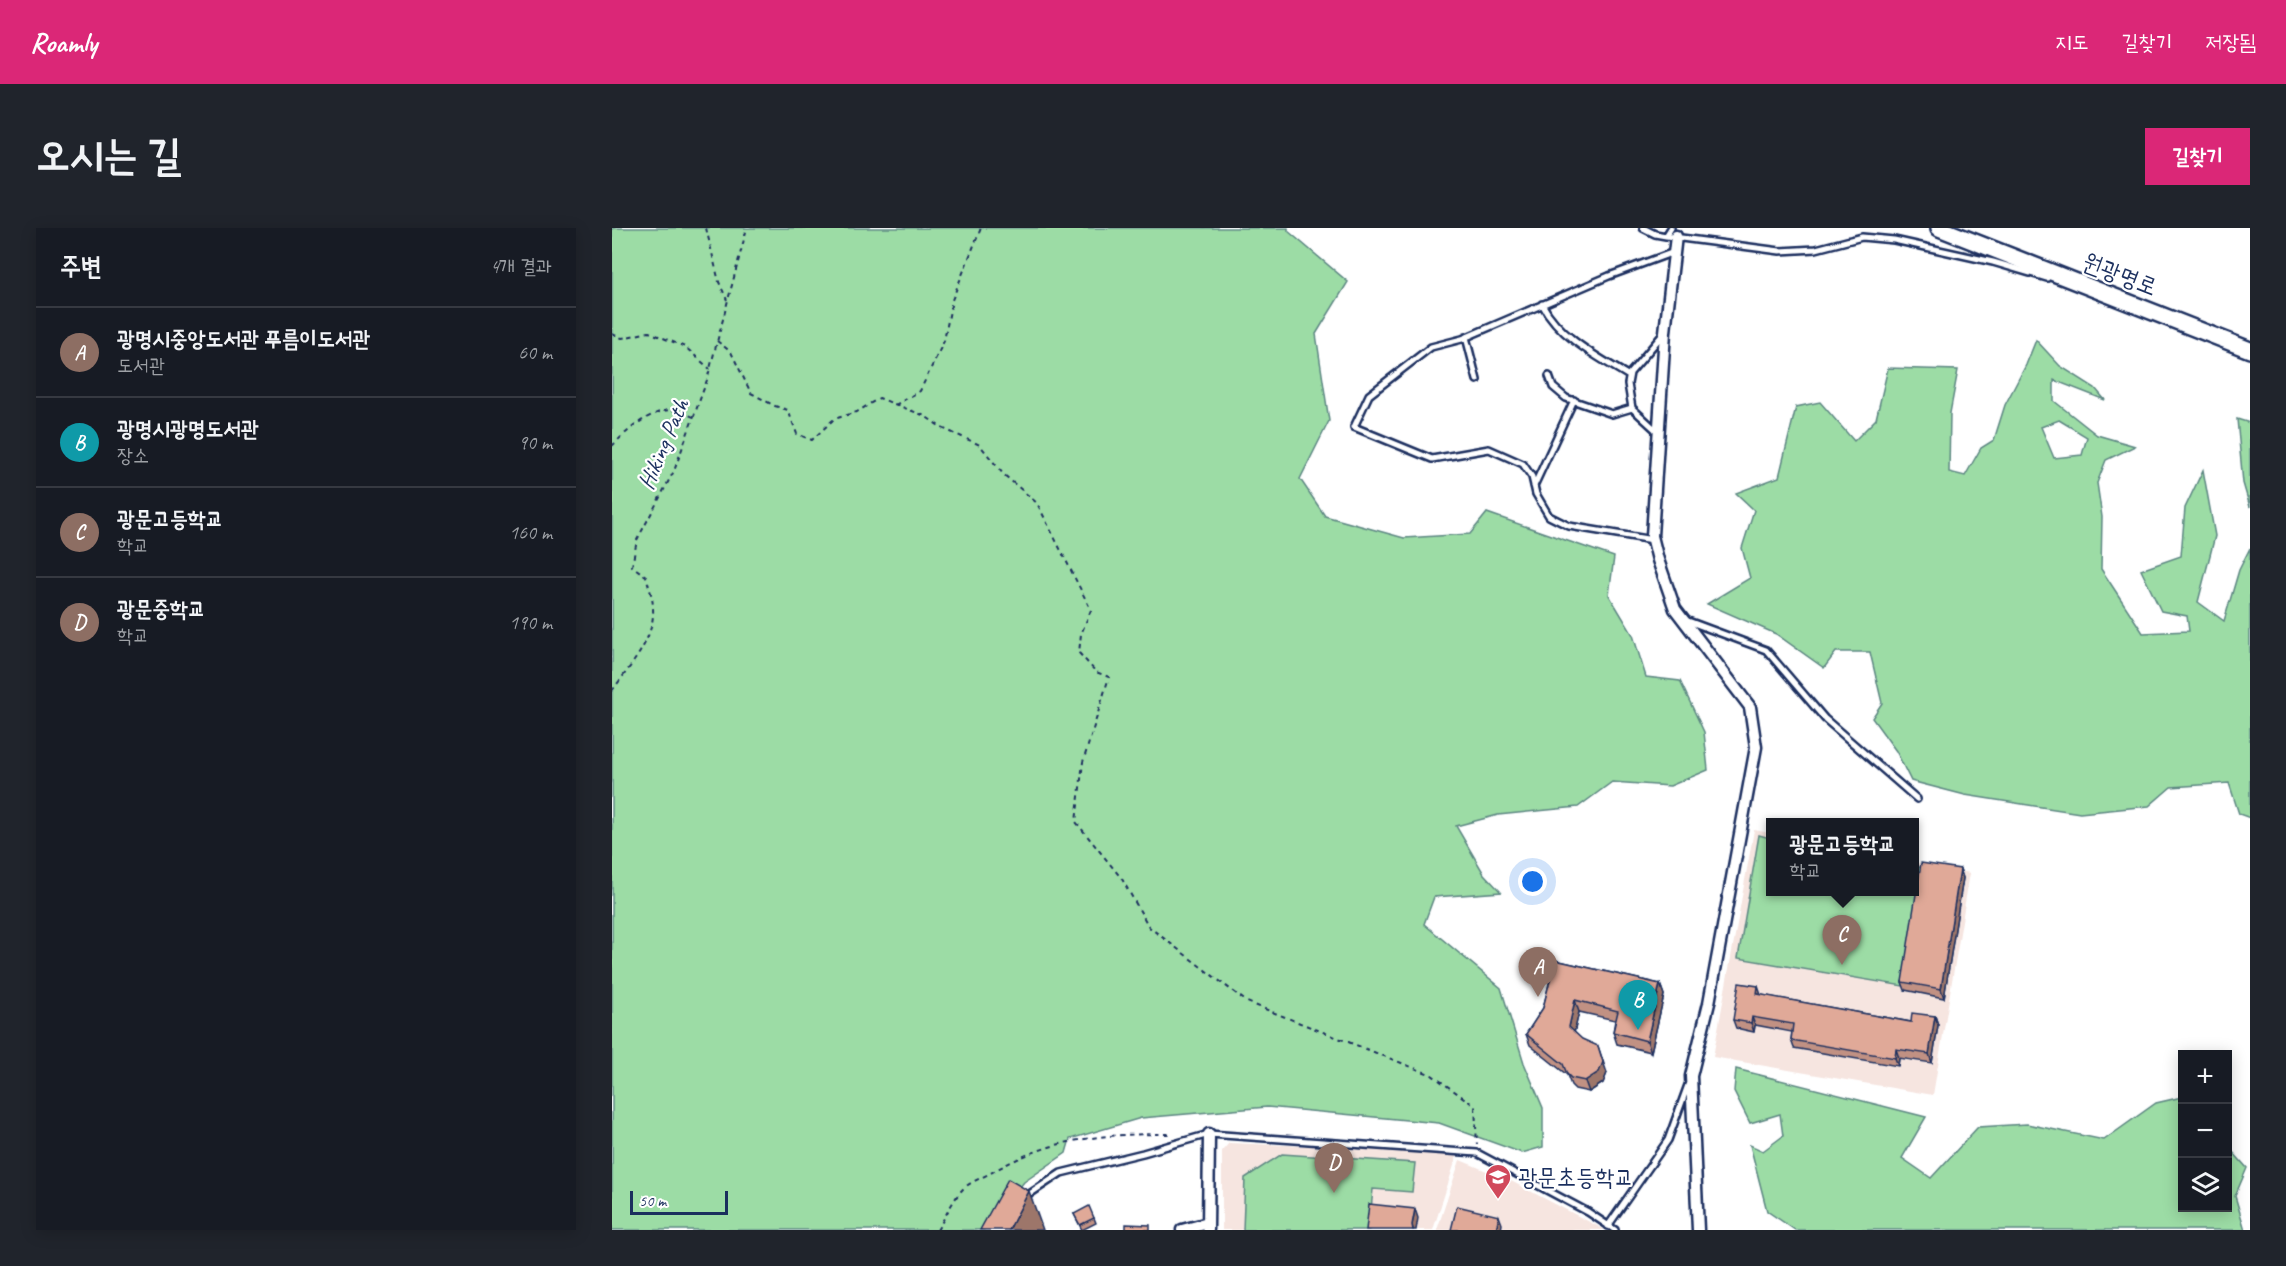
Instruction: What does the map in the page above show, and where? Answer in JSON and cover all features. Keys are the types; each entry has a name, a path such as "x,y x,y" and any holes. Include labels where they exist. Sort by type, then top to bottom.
{"street":[{"name":"원광명로","path":"1939,228 2250,350"},
{"path":"1671,233 1674,252 1665,332 1653,540 1675,609 1750,707 1756,747 1708,1003 1691,1076 1698,1229"},
{"path":"1182,1230 1208,1227 1209,1134"}],"lane":[{"path":"1643,228 1655,234 1671,233 1780,251 1816,249 1862,237 1894,240 1993,262 2119,298"},
{"path":"1653,540 1569,526 1549,516 1536,494 1532,477 1523,464 1489,449 1432,459 1354,427 1369,395 1431,347 1466,337 1609,276 1674,252"},
{"path":"1542,304 1550,320 1585,349 1629,376"},
{"path":"1659,432 1632,408 1628,384 1629,376 1665,332"},
{"path":"1466,337 1477,380"},
{"path":"1549,376 1553,387 1566,398 1612,414 1632,408"},
{"path":"1534,486 1574,400"},
{"path":"1683,620 1766,650 1825,720 1917,799"},
{"path":"1608,1226 1668,1140 1691,1076"},
{"path":"1019,1205 1025,1197 1061,1173 1209,1134 1477,1153 1588,1212 1615,1230"}],"path":[{"path":"706,228 719,282 727,301"},
{"name":"Hiking Path","path":"612,691 639,653 650,630 653,609 646,576 632,566 637,540 674,471 694,417 710,369 747,228"},
{"path":"896,405 920,391 930,371 944,341 952,300 981,228"},
{"path":"612,334 622,338 649,332 685,347 710,369"},
{"path":"717,341 731,352 751,393 788,410 797,434 812,440 834,419 857,412 879,398 925,416 942,428 980,445 1003,474 1037,503 1091,610 1081,634 1079,653 1096,672 1109,677 1083,762 1076,822 1122,879 1149,927 1247,1002 1432,1075 1475,1106 1477,1153"},
{"path":"612,446 629,429 653,415 673,410 694,417"},
{"path":"937,1230 962,1190 999,1168 1049,1146 1080,1138 1121,1134 1176,1134"}],"shaded area":[{"path":"1754,830 1766,832 1766,896 1919,896 1919,863 1970,873 1933,1095 1713,1057"},
{"path":"1229,1143 1430,1151 1457,1156 1433,1230 1222,1230 1222,1151"},
{"name":"광문초등학교","path":"1460,1160 1511,1181 1605,1230 1437,1230"}],"green space":[{"path":"612,228 1288,228 1288,231 1348,282 1316,334 1329,421 1300,479 1325,516 1404,538 1470,534 1487,513 1614,557 1609,595 1633,635 1646,677 1680,681 1704,732 1708,770 1670,786 1612,782 1578,807 1498,815 1456,826 1484,874 1501,892 1434,897 1424,924 1501,988 1524,1063 1543,1108 1543,1147 1522,1153 1439,1123 1267,1107 1141,1118 1070,1139 1066,1153 1024,1182 984,1230 612,1230"},
{"path":"2036,340 2060,366 2095,388 2105,400 2054,380 2054,401 2097,435 2135,446 2106,460 2097,483 2102,517 2101,569 2143,633 2189,631 2187,616 2161,611 2141,570 2181,556 2185,508 2203,470 2215,536 2198,602 2224,621 2239,570 2250,548 2250,818 2239,814 2229,783 2171,787 2149,806 2080,813 1965,795 1911,781 1896,751 1872,718 1882,703 1870,652 1836,652 1824,668 1776,634 1707,604 1750,578 1742,548 1754,510 1736,493 1779,477 1796,407 1820,402 1854,441 1876,419 1888,368 1958,370 1950,413 1949,472 1965,476 1981,448 1994,440 2005,405","holes":["2059,420 2087,437 2082,455 2054,458 2041,427"]},
{"path":"2237,419 2250,423 2250,507 2243,483"},
{"path":"1759,835 1766,837 1766,896 1918,896 1903,986 1738,958"},
{"path":"1919,867 1923,868 1919,892"},
{"path":"1736,1069 1926,1117 1902,1158 1931,1178 1978,1127 2027,1124 2104,1140 2156,1103 2178,1098 2178,1212 2232,1212 2232,1151 2247,1168 2235,1196 2245,1230 1795,1230 1767,1211 1750,1145 1763,1151 1783,1136 1780,1114 1750,1123 1734,1091"},
{"path":"1282,1154 1415,1163 1412,1192 1373,1189 1369,1230 1243,1230 1245,1178"}],"building":[{"path":"1921,863 1960,869 1941,989 1902,982 1916,896 1919,896"},
{"path":"1555,960 1660,984 1647,1041 1613,1032 1618,1011 1575,1000 1569,1027 1582,1039 1598,1046 1603,1062 1599,1072 1585,1081 1571,1078 1563,1064 1526,1034 1543,1008"},
{"path":"1739,983 1758,986 1757,994 1911,1022 1912,1013 1935,1016 1929,1054 1896,1049 1895,1058 1791,1040 1793,1024 1752,1017 1751,1023 1733,1020"},
{"path":"1008,1179 1029,1191 1009,1230 980,1230"},
{"path":"1369,1204 1415,1209 1413,1230 1366,1230"},
{"path":"1089,1206 1094,1218 1080,1225 1074,1214"},
{"path":"1457,1206 1499,1216 1496,1230 1451,1230"},
{"path":"1126,1224 1150,1225 1150,1230 1126,1230"}],"place":[{"name":"광문고등학교","path":"1842,965"},
{"name":"광명시중앙도서관 푸름이도서관","path":"1538,997"},
{"name":"광명시광명도서관","path":"1638,1030"},
{"name":"광문중학교","path":"1334,1193"},
{"name":"광문초등학교","path":"1498,1200"}]}
